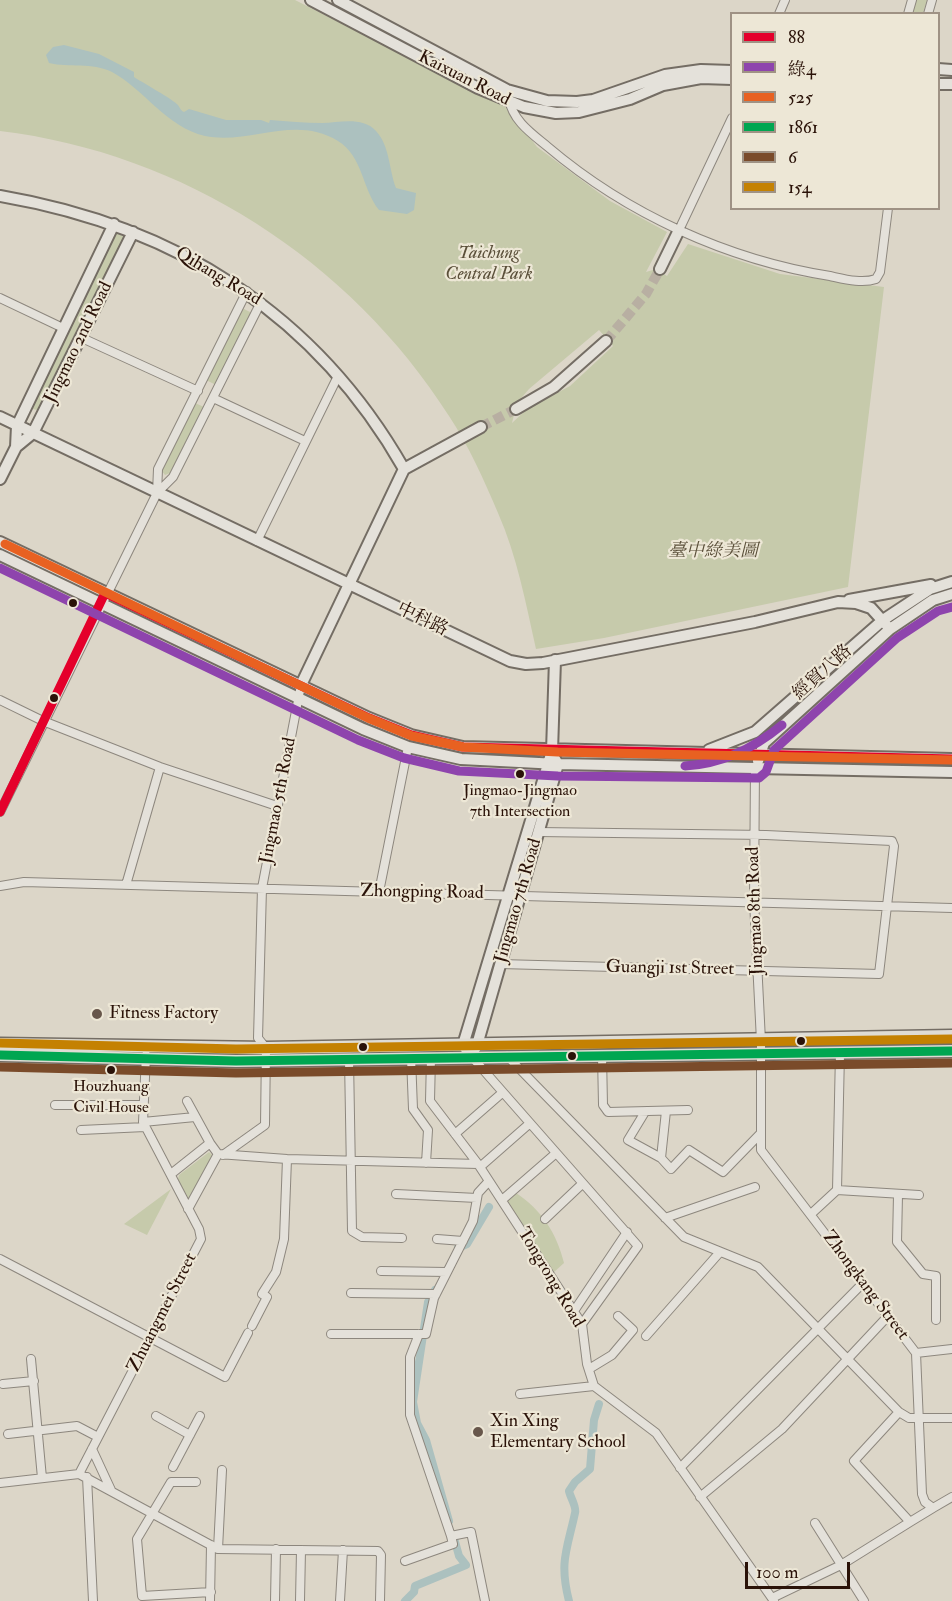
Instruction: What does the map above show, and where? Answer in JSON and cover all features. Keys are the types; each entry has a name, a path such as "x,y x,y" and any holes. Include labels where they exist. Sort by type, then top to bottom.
{"main road":[{"path":"0,1055 147,1052 266,1054 349,1059 431,1057 474,1051 952,1036"},
{"path":"0,1044 147,1052"},
{"path":"266,1054 463,1045 474,1051"},
{"path":"504,1050 602,1055 761,1055 952,1051"}],"street":[{"name":"Kaixuan Road","path":"311,0 510,104 556,113 579,112 630,99 663,86 701,78 730,79"},
{"name":"Kaixuan Road","path":"338,0 507,90 547,102 593,100 665,75 701,70 730,71"},
{"path":"507,90 510,104 520,122 573,167 625,203 679,230 785,267 851,280 876,279 880,272 888,210"},
{"path":"660,269 730,122"},
{"name":"Qihang Road","path":"0,196 74,211 114,224 188,256 247,291 338,376 385,435 404,469"},
{"name":"Jingmao 2nd Road","path":"0,479 16,447 17,426 114,224"},
{"name":"Jingmao 2nd Road","path":"16,447 33,433 133,232"},
{"path":"157,493 158,469 247,291"},
{"path":"0,298 63,328"},
{"path":"0,812 105,593 157,493 173,477 261,302"},
{"path":"82,338 198,390"},
{"path":"516,409 554,387 606,341"},
{"path":"257,541 338,376"},
{"path":"213,398 305,441"},
{"name":"中科路","path":"0,417 494,655 526,664 755,622 838,602 952,582"},
{"path":"404,469 481,427"},
{"name":"Jingmao 5th Road","path":"221,1155 265,1125 266,1054 258,1038 262,888 301,685 404,469"},
{"path":"0,542 369,718 411,735 463,747 552,751 952,759"},
{"path":"0,555 363,729 408,747 461,759 553,764 952,772"},
{"name":"中科路","path":"838,602 865,606 886,624 930,589 952,582"},
{"path":"886,624 933,600 952,594"},
{"name":"經貿八路","path":"697,754 734,742 759,729 886,624"},
{"name":"Jingmao 8th Road","path":"755,754 886,624"},
{"path":"553,764 555,660"},
{"path":"0,700 43,721 160,767 277,806"},
{"name":"Jingmao 8th Road","path":"759,729 753,740 755,754 754,902 761,1055"},
{"path":"379,892 408,747"},
{"name":"Jingmao 7th Road","path":"474,1051 538,832 553,764"},
{"name":"Jingmao 7th Road","path":"463,1045 508,895 553,764"},
{"path":"126,885 160,767"},
{"path":"538,832 754,835 892,841 894,846 888,905"},
{"name":"Zhongping Road","path":"0,886 24,882 952,908"},
{"name":"Guangji 1st Street","path":"500,964 879,974 888,905"},
{"path":"504,1050 684,1237 758,1268 899,1412 909,1418 952,1418"},
{"path":"474,1051 502,1093 638,1246 582,1324"},
{"path":"144,1125 147,1052"},
{"path":"811,1215 837,1190 840,1053"},
{"path":"602,1055 603,1105 608,1112 688,1110"},
{"name":"Zhongkang Street","path":"761,1055 761,1150 916,1353 922,1494 925,1502 933,1508"},
{"path":"411,1057 413,1109 428,1130 426,1162"},
{"name":"Tongrong Road","path":"431,1057 430,1101 479,1165 582,1324 594,1386"},
{"path":"349,1059 352,1231 362,1237 402,1238"},
{"path":"455,1134 502,1093"},
{"path":"187,1101 210,1143 221,1155 479,1165 529,1124"},
{"path":"55,1105 144,1105"},
{"path":"661,1158 666,1111"},
{"path":"645,1112 628,1140 661,1158 671,1169 689,1150 723,1172 760,1134"},
{"path":"81,1130 195,1118"},
{"name":"Zhuangmei Street","path":"83,1476 92,1449 201,1239 200,1229 144,1125"},
{"path":"171,1174 210,1143"},
{"path":"501,1200 555,1154"},
{"path":"188,1209 221,1155"},
{"path":"0,1259 225,1377 267,1297 262,1294 276,1272 284,1239 287,1159"},
{"path":"405,1562 453,1544 410,1415 410,1357 422,1334 436,1294 473,1221 478,1193 489,1181"},
{"path":"545,1219 582,1184"},
{"path":"665,1218 755,1187"},
{"path":"837,1190 919,1195"},
{"path":"396,1194 477,1198"},
{"path":"898,1195 897,1242 923,1274 936,1276 936,1320"},
{"path":"574,1311 627,1232"},
{"path":"436,1239 463,1241"},
{"path":"646,1336 720,1252"},
{"path":"381,1271 447,1272"},
{"path":"680,1468 863,1283"},
{"path":"351,1293 436,1294"},
{"path":"589,1369 612,1355 633,1330 618,1316"},
{"path":"700,1497 782,1429 888,1316"},
{"path":"331,1334 422,1334"},
{"path":"916,1353 952,1349"},
{"path":"32,1359 42,1478"},
{"path":"3,1384 34,1381"},
{"path":"520,1394 594,1386 656,1433 773,1599 841,1565 952,1497"},
{"path":"899,1412 854,1461 910,1522"},
{"path":"156,1416 190,1435"},
{"path":"173,1467 200,1416"},
{"path":"8,1434 77,1426 98,1437"},
{"path":"92,1449 112,1491"},
{"path":"210,1601 222,1470"},
{"path":"83,1476 93,1601"},
{"path":"0,1483 83,1476 215,1547 381,1553 380,1601"},
{"path":"196,1482 171,1482 137,1539 142,1596 211,1592"},
{"path":"815,1523 864,1601"},
{"path":"451,1536 471,1532 485,1601"},
{"path":"274,1601 276,1549"},
{"path":"300,1601 301,1550"},
{"path":"340,1601 343,1550"}],"green space":[{"name":"Taichung Central Park","path":"0,0 295,0 509,109 537,147 610,201 667,232 646,272 656,269 667,276 688,244 780,274 884,287 848,587 604,638 536,649 511,546 470,451 449,416 409,360 363,309 312,263 256,223 196,190 133,163 68,143 0,131","holes":["599,330 613,346 570,386 527,409 512,423 517,403 529,389"]},
{"path":"916,0 927,0 923,12 912,12"},
{"path":"117,233 123,236 124,242 42,407 37,410 33,409 32,402 112,236"},
{"path":"244,309 250,312 251,316 216,385 206,380 240,311"},
{"path":"195,403 204,407 170,473 165,475 161,470"},
{"path":"209,1152 213,1156 191,1207 177,1183 179,1175"},
{"path":"171,1189 147,1235 124,1224"},
{"path":"516,1193 541,1215 553,1233 564,1263 553,1273 506,1202"}],"shaded area":[{"path":"64,45 99,54 134,72 134,77 178,105 184,112 189,109 226,120 261,120 269,123 270,120 364,123 381,137 387,151 396,188 416,193 414,210 407,214 379,210 373,202 353,155 338,141 322,133 289,130 239,137 205,136 179,125 124,79 112,72 97,67 49,63 46,55 53,47"}],"waterway":[{"path":"458,1248 467,1244 489,1207"},
{"path":"435,1290 428,1302 413,1402 417,1423 426,1440 449,1521"},
{"path":"569,1601 564,1566 575,1511 569,1491 575,1482 590,1469 594,1420 599,1404"},
{"path":"405,1601 414,1592 415,1586 466,1565 459,1556 454,1538"}],"tunnel":[{"path":"606,341 646,294 660,269"},
{"path":"481,427 516,409"}],"transit line":[{"name":"525","path":"5,544 368,718 412,736 463,747 558,752 952,760"},
{"name":"綠4","path":"0,568 358,740 404,758 459,771 558,776 759,778 766,772 774,750 897,638 938,611 952,607"},
{"name":"88","path":"0,812 105,593 369,718 411,735 463,747 952,759"},
{"name":"綠4","path":"685,766 699,765 737,754 782,725"},
{"name":"154","path":"0,1043 236,1049 952,1039"},
{"name":"1861","path":"0,1055 236,1061 952,1051"},
{"name":"6","path":"0,1067 236,1073 952,1063"}],"place":[{"name":"Jingmao-Jingmao 7th Intersection","path":"520,774"},
{"name":"Fitness Factory","path":"97,1014"},
{"name":"Houzhuang Civil House","path":"111,1070"},
{"name":"Xin Xing Elementary School","path":"478,1432"}],"park label":[{"name":"臺中綠美圖","path":"713,552"}]}
